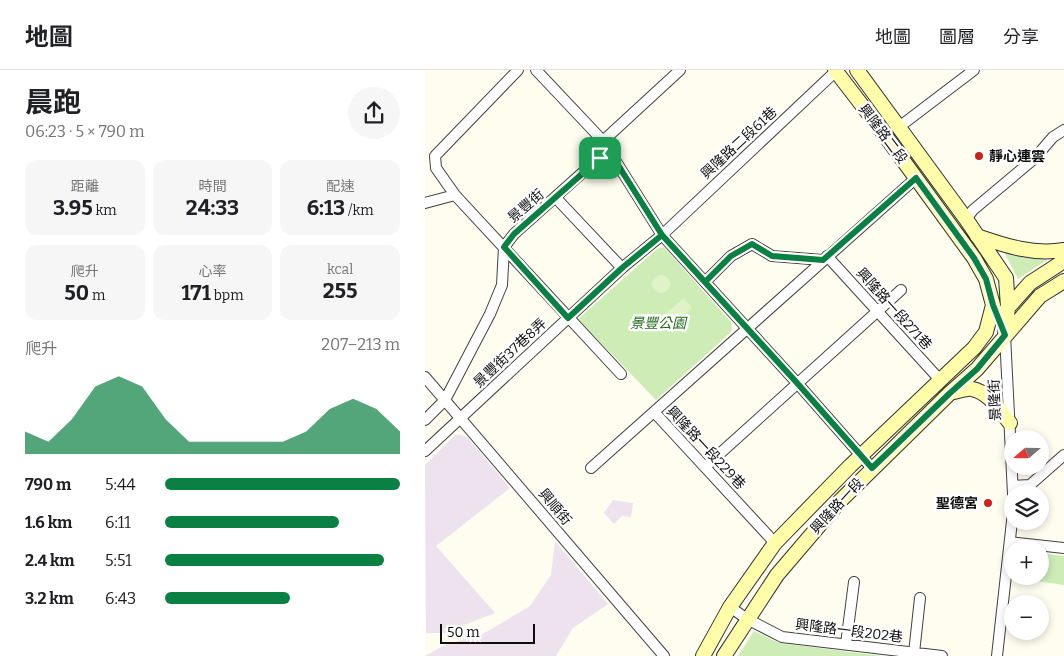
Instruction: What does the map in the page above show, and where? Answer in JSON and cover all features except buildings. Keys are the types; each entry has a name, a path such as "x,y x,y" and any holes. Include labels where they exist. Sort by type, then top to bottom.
{"main road":[{"name":"興隆路二段","path":"857,70 966,219"},
{"name":"興隆路二段","path":"836,71 948,222"},
{"path":"966,219 1006,278 1008,307 1005,335"},
{"name":"興隆路一段","path":"703,656 730,607 775,542 861,456 941,381 974,348 986,332 995,311 986,279 974,258 948,222"},
{"path":"977,236 1021,250 1050,253 1064,250"},
{"path":"1005,335 995,311 1008,307 1030,283 1064,261"},
{"name":"興隆路一段","path":"724,656 777,575 794,554 872,468 977,369 1040,296 1064,281"},
{"path":"950,393 971,388 981,392 1010,423"}],"street":[{"path":"518,70 435,156 436,168 455,195 621,374"},
{"path":"536,70 603,141 662,235 872,468"},
{"name":"景豐街","path":"504,247 514,234 600,158 603,141 680,70"},
{"path":"899,127 974,70"},
{"name":"興隆路二段61巷","path":"622,268 662,235 836,71"},
{"path":"966,219 973,210 1034,158 1053,137 1064,130"},
{"path":"654,412 916,178"},
{"path":"425,203 455,195"},
{"path":"556,198 622,268"},
{"path":"705,282 731,256 752,244 772,256 825,258"},
{"path":"425,420 445,400 481,331 501,285 504,247"},
{"name":"興隆路一段271巷","path":"825,258 941,381"},
{"name":"景豐街37巷8弄","path":"461,418 622,268"},
{"path":"705,467 901,290"},
{"name":"景隆街","path":"1005,335 1013,485"},
{"name":"興順街","path":"425,377 664,656"},
{"name":"興隆路一段229巷","path":"591,468 654,412 775,542"},
{"path":"425,451 461,418"},
{"path":"1030,485 1064,455"},
{"path":"1049,546 1064,548"},
{"path":"847,644 854,582"},
{"path":"997,656 1004,585"},
{"path":"914,652 920,598"},
{"name":"興隆路一段202巷","path":"730,607 747,619 783,637 943,656"}],"shaded area":[{"path":"455,435 462,435 468,438 510,488 436,546 495,613 444,633 426,633 425,465"},
{"path":"613,500 633,503 631,517 622,516 614,524 604,513"},
{"path":"555,541 608,604 573,628 556,656 425,656 447,644 483,634 530,606 551,575"}],"green space":[{"name":"景豐公園","path":"664,247 731,322 732,331 656,400 578,319 657,249"},
{"path":"1004,252 1021,257 1047,260 1018,279"},
{"path":"657,275 665,275 670,280 668,291 657,293 652,288 652,280"},
{"path":"684,298 692,308 672,325 664,315"},
{"path":"1049,554 1064,556 1064,585 1049,583"},
{"path":"754,631 779,643 882,656 738,656"}],"place":[{"name":"靜心連雲","path":"979,156"},
{"name":"聖德宮","path":"988,503"}],"route":[{"path":"600,158 514,234 504,247 568,318 622,268 662,235 872,468 977,369 1005,335 993,305 986,279 974,258 916,178 823,260 772,256 752,244 731,256 705,282 662,235 603,141 600,158"}]}
